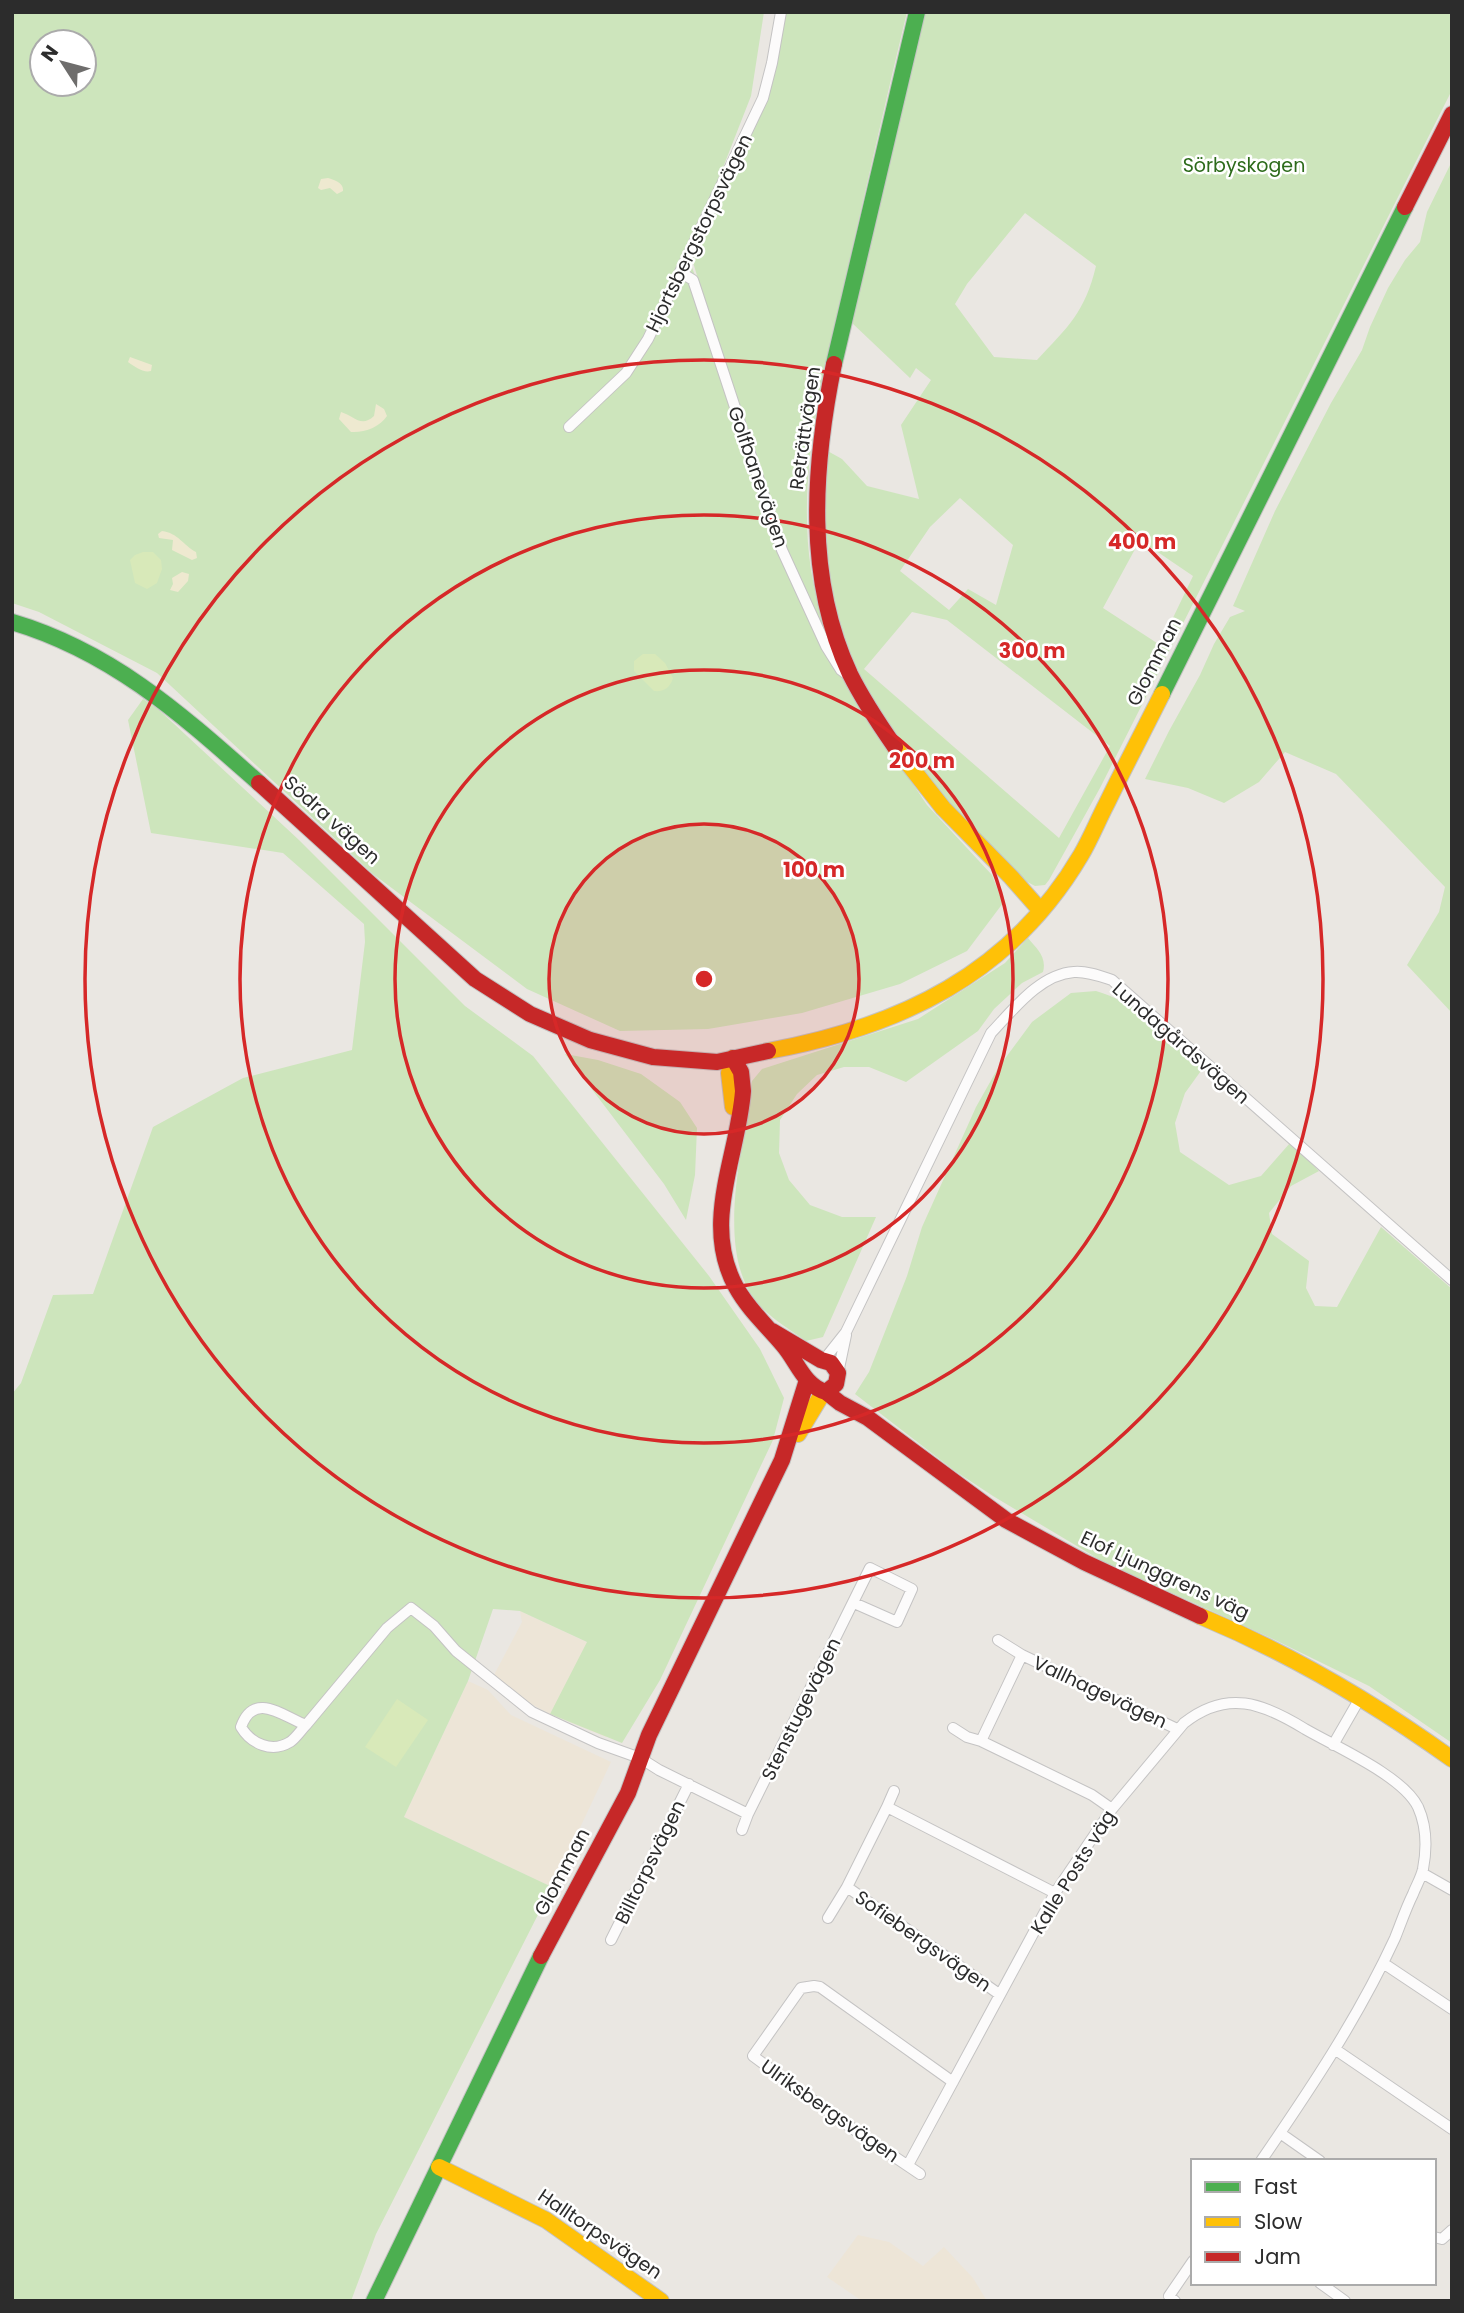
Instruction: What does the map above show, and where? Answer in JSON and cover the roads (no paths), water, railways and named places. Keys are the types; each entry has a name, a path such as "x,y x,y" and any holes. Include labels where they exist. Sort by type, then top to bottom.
{"street":[{"name":"Hjortsbergstorpsvägen","path":"569,427 626,373 638,358 763,98 780,12"},
{"name":"Reträttvägen","path":"917,12 841,329 817,462 816,524 820,572 836,636 851,676 882,727 919,779 957,823 1041,911"},
{"name":"Glomman","path":"733,1058 807,1043 903,1014 988,964 1041,911 1081,855 1452,114"},
{"name":"Golfbanevägen","path":"680,272 693,280 698,292 782,550 826,646 841,670 851,676"},
{"name":"Södra vägen","path":"12,622 63,638 146,687 335,850 475,978 533,1017 575,1035 622,1049 718,1054 733,1058"},
{"name":"Lundagårdsvägen","path":"822,1361 846,1332 991,1033 1020,1002 1039,987 1058,976 1074,972 1094,974 1112,980 1452,1280"},
{"path":"733,1058 741,1073 743,1101 722,1200 720,1229 724,1258 733,1284 744,1303 772,1331 814,1389 825,1391 836,1384 838,1376 831,1363 822,1361 772,1331"},
{"name":"Lundagårdsvägen","path":"838,1376 846,1332"},
{"path":"807,1379 811,1366 822,1361"},
{"name":"Elof Ljunggrens väg","path":"838,1376 868,1418"},
{"name":"Glomman","path":"782,1460 807,1379"},
{"name":"Glomman","path":"374,2301 544,1952 628,1793 649,1735 782,1460 825,1391"},
{"name":"Elof Ljunggrens väg","path":"825,1391 840,1403 868,1418 1006,1520 1084,1562 1294,1660 1360,1698 1452,1759"},
{"name":"Stenstugevägen","path":"742,1830 870,1567 912,1589 897,1622 854,1603"},
{"path":"306,1725 277,1710 264,1707 244,1718 241,1727 252,1740 266,1747 277,1747 291,1741 306,1725 387,1628 411,1608 434,1626 456,1651 532,1712 598,1743 640,1758 748,1814"},
{"name":"Vallhagevägen","path":"998,1640 1021,1655 1177,1730"},
{"name":"Vallhagevägen","path":"981,1741 1021,1655"},
{"path":"1333,1745 1360,1698"},
{"name":"Kalle Posts väg","path":"908,2165 1055,1893 1112,1809 1177,1730 1191,1717 1224,1704 1241,1703 1275,1712 1382,1773 1405,1790 1417,1805 1425,1827 1426,1850 1422,1873 1383,1963 1336,2050 1262,2159"},
{"path":"953,1728 1092,1795 1112,1809"},
{"name":"Billtorpsvägen","path":"611,1940 689,1784"},
{"name":"Sofiebergsvägen","path":"828,1918 847,1887 894,1791"},
{"path":"887,1807 1055,1893"},
{"path":"1422,1873 1452,1891"},
{"name":"Sofiebergsvägen","path":"847,1887 999,1994"},
{"path":"1383,1963 1452,2009"},
{"name":"Ulriksbergsvägen","path":"753,2056 801,1988 814,1986 820,1987 953,2082"},
{"name":"Ulriksbergsvägen","path":"741,2050 908,2165"},
{"path":"1336,2050 1452,2129"},
{"path":"1280,2133 1317,2159"},
{"path":"908,2165 920,2174"},
{"name":"Halltorpsvägen","path":"439,2167 520,2205 547,2221 586,2245 661,2301"},
{"path":"1436,2238 1441,2239 1452,2230"},
{"path":"1172,2298 1191,2265"},
{"path":"1323,2285 1345,2301"}],"park label":[{"name":"Sörbyskogen","path":"1244,165"}]}
